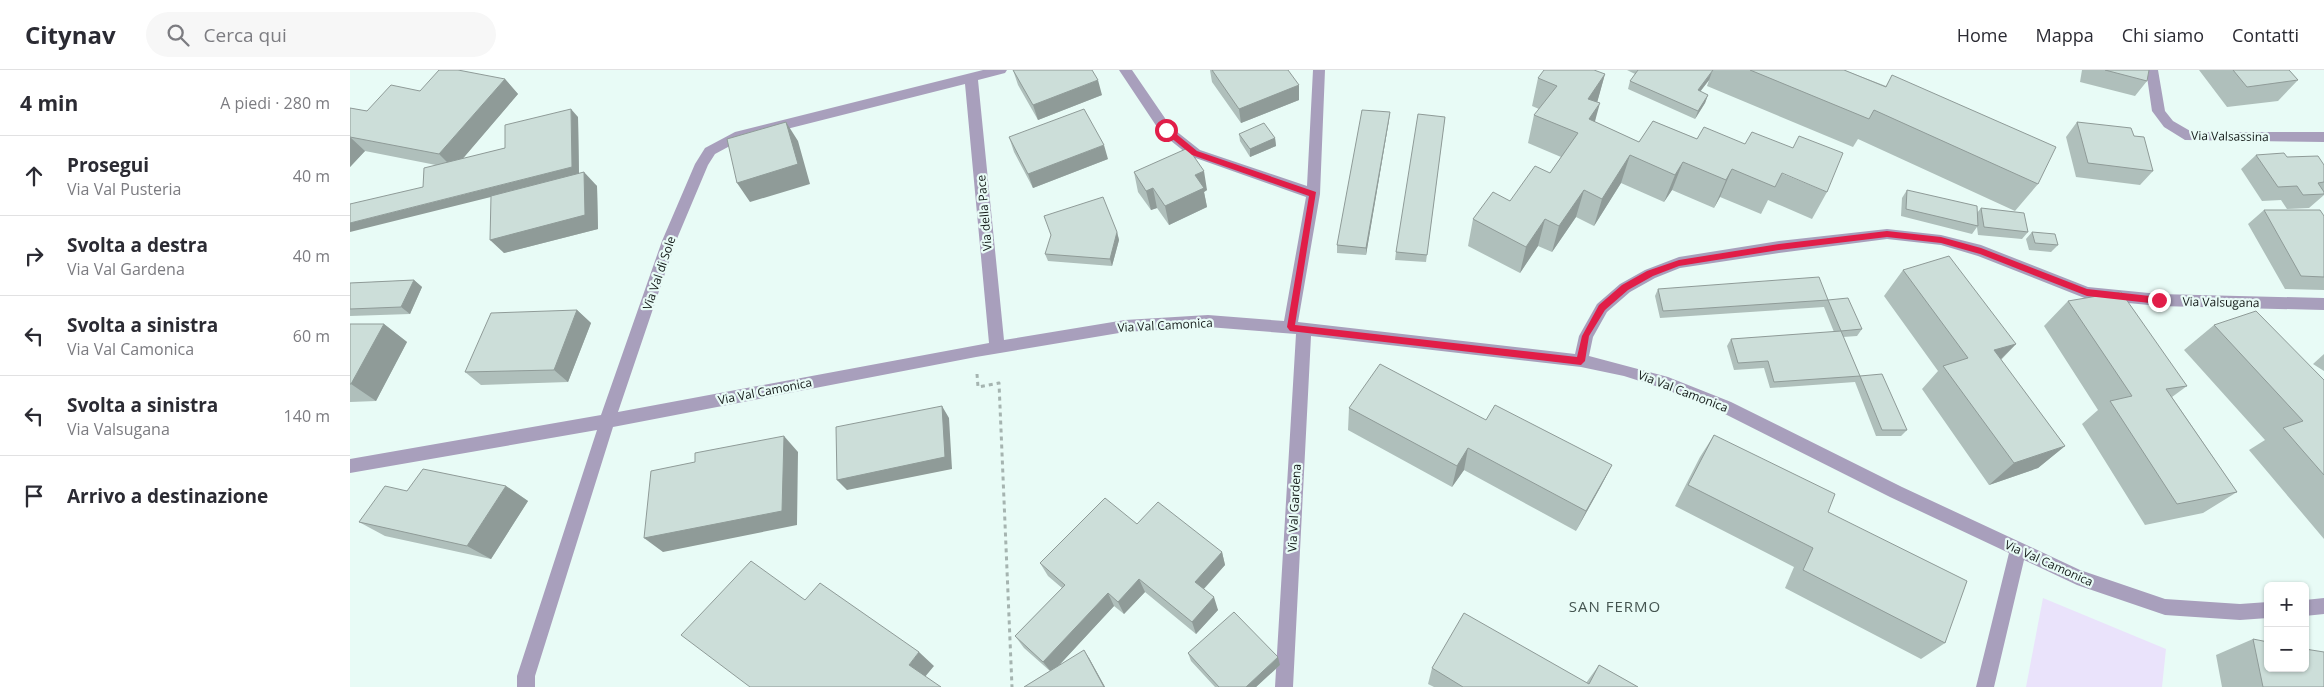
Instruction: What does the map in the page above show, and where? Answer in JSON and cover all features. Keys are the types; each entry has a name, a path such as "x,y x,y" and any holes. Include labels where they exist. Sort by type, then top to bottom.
{"street":[{"name":"Via Val di Sole","path":"526,687 526,676 607,420 669,241 702,164 710,151 735,137 1001,70"},
{"path":"1125,70 1166,130 1195,153 1313,194"},
{"name":"Via Val Gardena","path":"1284,687 1297,328 1313,194 1319,70"},
{"name":"Via Valsassina","path":"2152,70 2158,115 2172,128 2190,137 2324,137"},
{"name":"Via della Pace","path":"971,78 997,347"},
{"name":"Via Valsugana","path":"1581,361 1586,336 1602,308 1625,288 1650,274 1679,263 1779,247 1887,234 1941,240 1981,251 2087,292 2159,300 2324,304"},
{"name":"Via Val Camonica","path":"350,466 997,347 1134,325 1208,321 1297,328 1581,361 1624,370 1668,383 1726,407 1896,492 2077,577 2165,607 2240,612 2264,610"},
{"path":"1985,687 2018,550"},
{"path":"2309,608 2324,606"}],"path":[{"path":"978,387 999,383 1012,687"}],"shaded area":[{"path":"2043,598 2166,649 2162,687 2026,687"}],"building":[{"path":"439,70 458,70 505,79 439,154 350,137 350,108 367,111 391,85 420,91"},
{"path":"1013,70 1092,70 1098,80 1033,105"},
{"path":"1212,70 1288,70 1299,85 1239,109"},
{"path":"1544,70 1594,70 1605,74 1588,99 1600,103 1589,119 1639,142 1653,121 1697,139 1704,127 1745,144 1752,132 1793,148 1799,136 1843,153 1827,192 1782,173 1775,187 1732,169 1726,180 1683,162 1675,175 1630,155 1602,199 1584,190 1559,226 1545,219 1526,247 1473,219 1493,192 1510,201 1535,166 1550,173 1578,133 1534,115 1557,86 1538,78"},
{"path":"1638,70 1713,70 1698,90 1708,95 1698,111 1630,81"},
{"path":"1750,70 1844,70 1886,87 1892,75 2056,147 2038,184 1874,110 1869,119"},
{"path":"2105,70 2149,70 2147,81"},
{"path":"2233,70 2289,70 2298,80 2247,87"},
{"path":"571,109 572,167 350,223 350,204 423,187 424,168 505,148 505,125"},
{"path":"1084,109 1104,145 1028,174 1009,137"},
{"path":"1362,110 1390,112 1366,248 1337,245"},
{"path":"1418,114 1445,117 1427,255 1396,252"},
{"path":"786,122 798,164 737,183 727,139"},
{"path":"2077,122 2131,128 2134,136 2144,137 2153,171 2088,163"},
{"path":"1264,123 1275,138 1250,149 1239,134"},
{"path":"1188,148 1204,171 1195,175 1204,188 1165,206 1153,188 1146,191 1134,172"},
{"path":"2284,153 2287,157 2318,156 2324,165 2324,182 2318,183 2324,194 2303,195 2297,186 2278,187 2256,155"},
{"path":"584,172 585,215 490,240 491,196"},
{"path":"1907,190 1977,206 1978,226 1906,209"},
{"path":"1103,197 1117,232 1110,259 1045,254 1051,235 1044,216"},
{"path":"1981,208 2024,213 2028,232 1984,227"},
{"path":"2264,210 2320,210 2324,216 2324,277 2301,276"},
{"path":"2032,232 2055,234 2058,245 2035,243"},
{"path":"1949,256 2016,344 1994,350 2065,446 2014,463 1943,366 1968,358 1903,270"},
{"path":"1819,277 1828,300 1663,311 1658,289"},
{"path":"414,280 401,307 350,309 350,283"},
{"path":"2121,292 2187,386 2166,389 2237,492 2177,504 2110,401 2132,396 2068,301"},
{"path":"1848,298 1862,329 1841,331 1828,300"},
{"path":"577,310 554,370 465,372 491,313"},
{"path":"2256,311 2324,380 2324,475 2283,428 2303,421 2214,325"},
{"path":"350,324 384,324 351,384 350,384"},
{"path":"1841,331 1860,376 1774,382 1768,361 1738,363 1731,339"},
{"path":"1380,364 1486,420 1495,405 1612,465 1586,511 1468,448 1457,466 1349,408"},
{"path":"1882,374 1907,430 1882,430 1860,376"},
{"path":"942,406 945,457 837,480 836,427"},
{"path":"1714,435 1835,494 1828,512 1967,581 1945,643 1803,570 1813,548 1688,485"},
{"path":"784,436 782,511 644,538 651,471 695,462 695,453"},
{"path":"423,469 506,486 467,546 359,522 385,486 407,491"},
{"path":"1105,498 1137,524 1158,502 1222,552 1195,582 1214,597 1192,622 1139,579 1118,602 1108,593 1043,662 1015,636 1065,585 1040,563"},
{"path":"751,561 805,600 820,583 919,652 909,665 941,687 750,687 681,635"},
{"path":"1234,612 1278,657 1246,687 1219,687 1188,653"},
{"path":"1464,613 1589,684 1599,665 1638,687 1463,687 1432,668"},
{"path":"2253,639 2264,641 2264,672 2309,672 2309,650 2324,652 2324,687 2263,687"},
{"path":"1084,650 1104,687 1024,687"}],"district":[{"name":"SAN FERMO","path":"1615,606"}],"route":[{"path":"1166,130 1195,153 1313,194 1290,327 1581,361 1586,336 1602,308 1625,288 1650,274 1679,263 1779,247 1887,234 1941,240 1981,251 2087,292 2159,300"}]}
